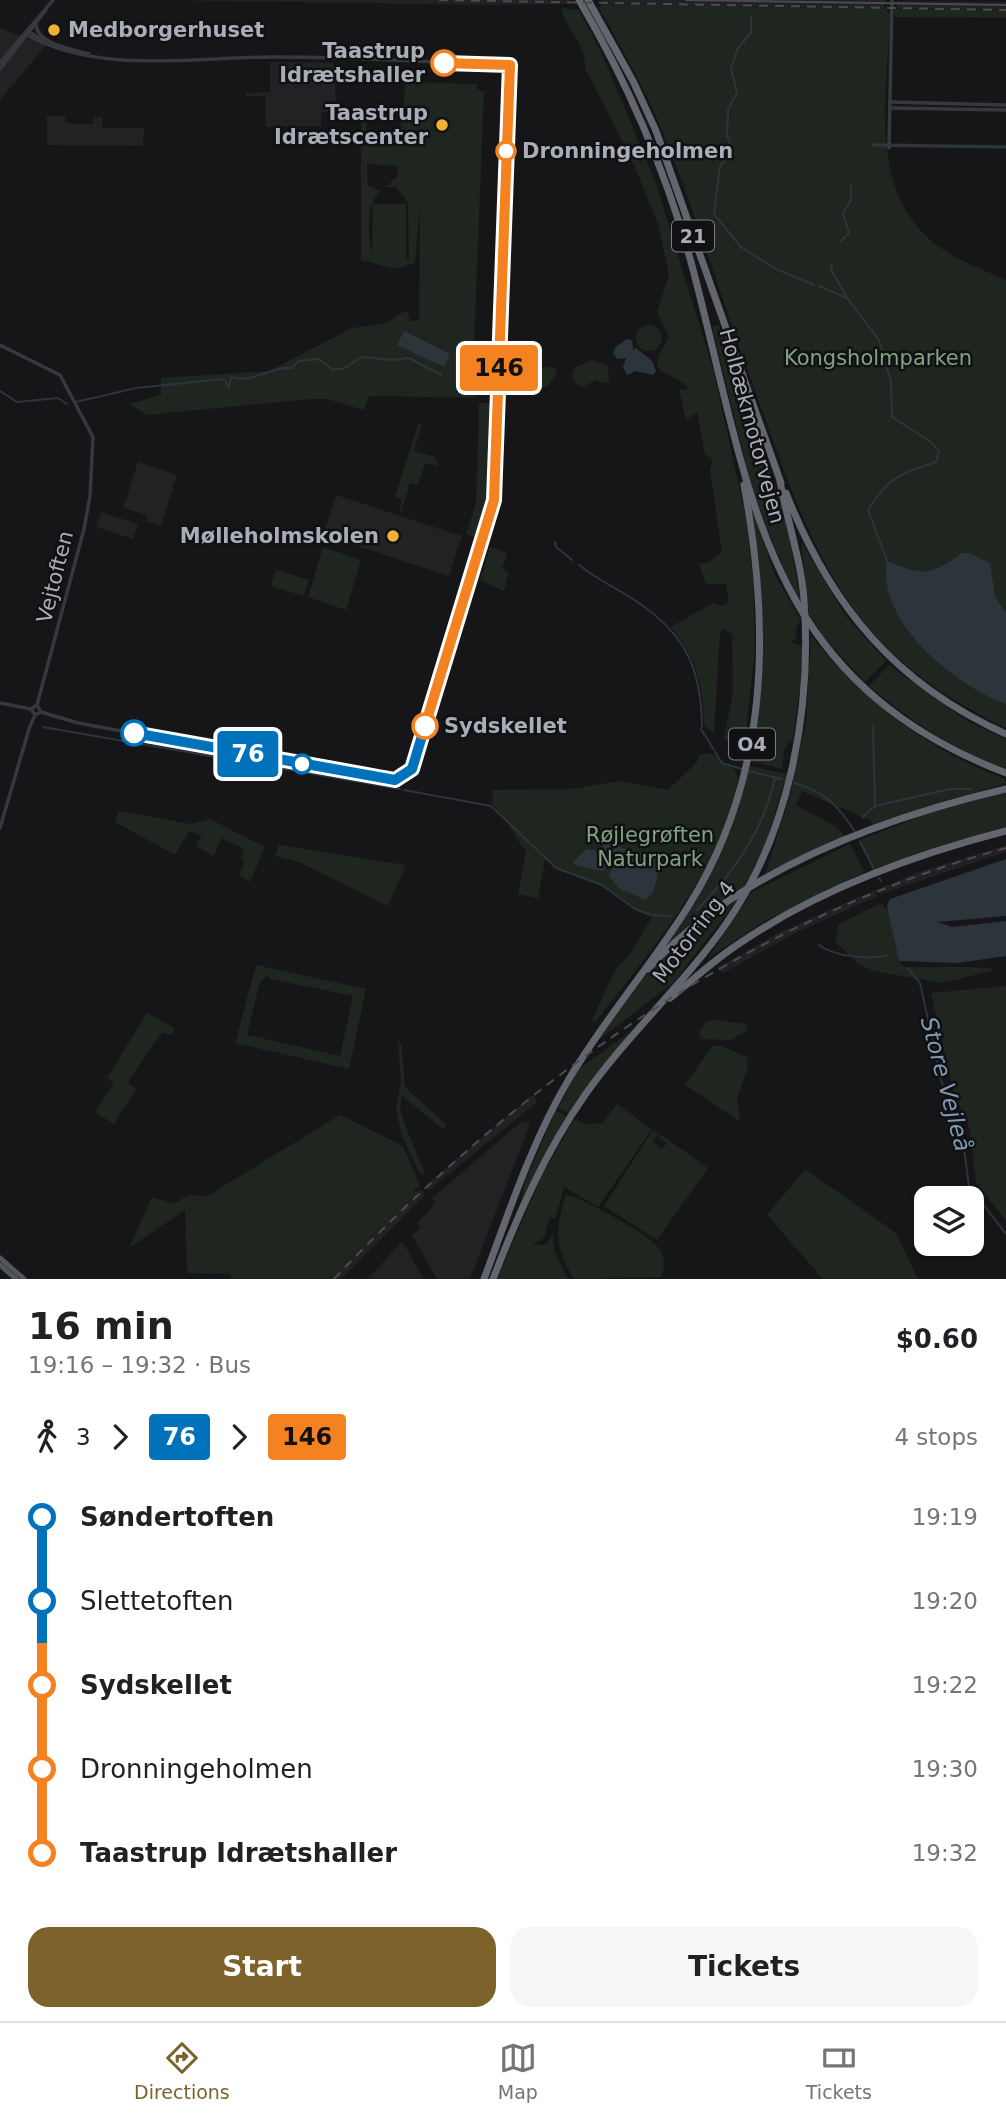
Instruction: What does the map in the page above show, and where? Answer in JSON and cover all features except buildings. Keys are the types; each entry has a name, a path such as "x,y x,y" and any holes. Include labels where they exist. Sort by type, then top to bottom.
{"highway":[{"name":"Holbækmotorvejen","path":"579,0 626,85 666,182 699,295 742,471 766,542 785,586 809,625 838,660 877,698 907,722 948,747 1006,773"},
{"name":"Holbækmotorvejen","path":"589,0 656,131 780,481 821,570 844,606 875,643 934,694 1006,734"},
{"name":"Motorring 4","path":"484,1279 550,1115 595,1035 676,924 710,868 733,814 751,752 760,679 760,613 742,471"},
{"name":"Motorring 4","path":"493,1279 524,1202 568,1120 622,1047 726,925 747,892 770,840 796,744 805,640 804,600 796,547 780,481"},
{"path":"630,987 684,933 734,897 767,879 880,828 1006,789"},
{"path":"661,1004 736,945 805,906 916,858 1006,831"}],"main road":[{"path":"0,1258 24,1279"},
{"path":"0,1265 16,1279"}],"street":[{"path":"889,148 892,0"},
{"path":"0,64 36,25 51,2"},
{"path":"0,69 51,2"},
{"path":"36,25 37,31 46,41"},
{"path":"28,33 46,41 108,58"},
{"path":"28,33 52,47 108,58 275,57 510,65 494,500 417,750 407,771 380,778 78,723 41,712 34,715"},
{"path":"890,105 1006,105"},
{"path":"890,105 1006,110"},
{"name":"Vejtoften","path":"0,345 64,379 77,410 92,434 84,528 37,705"},
{"path":"0,704 31,709 37,705 41,712"},
{"path":"0,828 34,715 31,709"}],"shaded area":[{"path":"164,0 568,0 570,4 491,5"},
{"path":"602,0 885,0 885,9 603,4"},
{"path":"897,1 1006,2 1006,11 897,9"},
{"path":"0,28 46,45 0,100"},
{"path":"270,62 332,63 335,66 336,124 335,112 321,112 321,126 266,127 265,96 246,96 246,93 270,92"},
{"path":"103,102 102,128 144,128 143,146 47,145 47,116 65,116 65,122 71,124 93,124 94,117 102,117"},
{"path":"404,331 450,354 444,367 397,345"},
{"path":"627,339 632,340 633,350 636,348 652,361 656,371 653,375 636,371 627,375 623,367 626,358 617,359 613,353 616,347"},
{"path":"138,462 177,475 161,526 146,521 147,515 123,508"},
{"name":"Mølleholmskolen","path":"336,495 462,536 449,576 323,535"},
{"path":"101,512 138,524 133,539 96,527"},
{"path":"962,553 969,553 990,563 995,597 1006,613 1006,704 964,682 923,648 906,628 894,606 887,584 887,561 909,569 926,571 942,566"},
{"path":"607,841 626,849 622,858 612,857 603,871 577,866 573,862 587,849 598,851"},
{"path":"1006,845 1006,852 881,894 876,890 919,872"},
{"path":"630,854 654,854 661,864 653,892 646,900 620,889 609,876 613,866 625,868"},
{"path":"1006,859 1006,916 937,922 952,927 1006,921 1006,956 957,963 899,961 887,906 890,899"},
{"path":"875,890 877,896 874,898 797,932 723,973 717,970 780,932"},
{"path":"531,1096 535,1096 536,1103 428,1191 427,1184"},
{"path":"522,1121 530,1124 470,1279 437,1279 412,1236 421,1227 417,1224 435,1203 432,1198"},
{"path":"423,1190 424,1196 341,1279 330,1279 411,1193"},
{"path":"402,1241 424,1279 368,1279"}],"green space":[{"name":"Kongsholmparken","path":"603,4 885,9 890,14 886,131 896,188 908,214 926,236 964,261 1006,280 1006,728 967,708 896,657 866,625 830,572 790,486 672,155 645,92 599,8"},
{"path":"561,8 579,10 602,54 656,183 714,373 746,518 753,578 755,649 743,758 724,738 733,692 732,635 724,628 720,632 714,734 704,724 697,672 687,649 671,627 713,603 722,606 729,602 726,584 706,584 699,563 708,563 722,552 710,470 713,459 705,454 697,412 686,420 679,390 689,388 657,367 659,355 669,337 657,312 669,275 658,224 634,165 585,68 580,44"},
{"path":"894,9 1006,11 1006,18 894,17"},
{"path":"406,82 477,84 477,90 484,91 474,345 477,354 476,398 369,396 364,410 327,399 310,399 147,415 129,404 161,395 161,378 269,371 352,328 387,323 403,312 408,312 410,321 419,320 420,206 415,263 395,269 361,260 361,117 367,124 364,145 388,144 399,140","holes":["367,164 398,166 397,179 384,187 396,187 408,203 409,259 406,258 406,204 373,204 372,259 370,214 372,206 375,198 380,191 368,185"]},
{"path":"649,325 658,329 662,338 658,347 649,351 640,347 636,338 640,329"},
{"path":"719,325 779,497 790,536 800,599 797,600 753,494 712,327"},
{"path":"593,360 608,366 609,381 606,384 596,380 583,387 575,383 572,375 575,367"},
{"path":"504,368 555,368 557,372 547,387 516,389 503,382"},
{"path":"479,403 496,403 492,503 481,540 466,534 476,503"},
{"path":"418,424 422,425 414,451 435,457 438,466 425,463 418,485 410,483 401,512 402,499 395,497"},
{"path":"750,504 775,575 801,620 796,628 797,638 791,642 802,646 801,682 792,743 790,740 784,751 782,769 751,761 760,697 762,632"},
{"path":"801,541 845,615 886,661 865,682 826,640 809,614"},
{"path":"323,547 361,560 346,610 308,597"},
{"path":"490,547 507,553 502,568 509,573 504,591 480,580"},
{"path":"276,570 309,580 304,596 271,586"},
{"path":"811,636 853,681 899,721 949,753 1005,779 1006,783 872,827 871,821 802,791 796,805 835,826 847,838 765,874 790,796 806,721"},
{"path":"889,665 967,721 1006,739 1006,769 934,734 869,686"},
{"name":"Røjlegrøften Naturpark","path":"710,753 734,769 738,778 731,810 719,842 682,907 595,1023 592,1020 614,972 632,951 652,917 607,889 558,868 545,859 538,898 518,894 526,851 492,804 493,790 570,789 620,781 668,790 697,762 699,755"},
{"path":"750,766 787,774 763,852 747,885 694,920 662,949 718,857"},
{"path":"1006,792 1006,828 947,844 875,870 859,840 930,813"},
{"path":"119,811 191,824 210,819 265,847 250,882 239,875 244,863 241,858 244,849 222,838 213,856 196,846 206,826 201,835 189,831 175,855 115,822"},
{"path":"850,844 865,872 765,921 708,958 752,892"},
{"path":"279,845 406,865 388,906 301,863 275,856"},
{"path":"738,899 673,983 592,1045 656,963 694,929"},
{"path":"881,903 891,914 899,961 904,967 995,970 942,983 874,971 858,964 835,941 839,924"},
{"path":"256,965 366,989 349,1069 235,1043","holes":["267,975 270,979 353,996 340,1056 247,1035 259,985"]},
{"path":"1006,986 1006,1221 984,1192 984,1186 979,1186 976,1182 970,1130 954,1093 931,993"},
{"path":"147,1013 175,1028 171,1035 162,1032 132,1076 128,1083 136,1089 114,1124 95,1112 114,1082 107,1078"},
{"path":"706,1021 745,1024 748,1030 731,1040 701,1039 699,1032"},
{"path":"631,1031 568,1113 558,1108 579,1069"},
{"path":"398,1040 402,1047 405,1087 447,1125 443,1129 402,1096 400,1108 425,1173 421,1176 402,1137 396,1108 401,1081"},
{"path":"712,1046 721,1046 747,1057 748,1067 737,1098 740,1122 685,1085"},
{"path":"617,1104 652,1129 598,1207 564,1187 555,1219 550,1217 545,1236 533,1245 545,1245 553,1235 554,1250 568,1279 497,1279 541,1177 574,1120 586,1124 602,1123"},
{"path":"556,1110 566,1116 521,1201 525,1181"},
{"path":"340,1115 403,1146 420,1185 330,1279 231,1279 231,1274 187,1273 185,1210 129,1248 152,1197 174,1204 188,1195 207,1196"},
{"path":"653,1130 659,1133 653,1141 662,1149 667,1143 659,1138 660,1134 708,1168 657,1240 604,1206"},
{"path":"805,1169 896,1233 918,1279 823,1279 767,1215"},
{"path":"566,1194 616,1218 654,1243 664,1260 661,1277 574,1279 563,1257 558,1238"}],"waterway":[{"name":"Store Vejleå","path":"751,17 751,33 738,48 731,69 737,92 728,110 727,134 730,144 727,158 720,166 714,214 741,247 776,269 814,285"},
{"path":"873,145 1006,147"},
{"path":"840,242 849,233 843,213 851,200 851,184"},
{"path":"832,265 831,269 847,298"},
{"name":"Store Vejleå","path":"819,286 847,298 879,340 891,382 892,417 931,442 939,451 936,462 904,473 889,483 868,510 883,550"},
{"path":"76,402 136,388 224,379 229,387 231,377 255,377 292,368 299,361 319,359 333,370 345,368 361,357 392,360 409,358 441,375"},
{"path":"0,391 17,402 58,398 67,404"},
{"path":"555,542 556,547 572,560"},
{"name":"Store Vejleå","path":"884,552 887,561"},
{"path":"579,565 644,607 674,633 684,648 698,683 702,727"},
{"path":"43,727 400,789"},
{"path":"863,817 875,806 873,727"},
{"path":"701,729 714,750"},
{"path":"715,752 722,763 742,769"},
{"path":"749,771 781,779"},
{"path":"697,910 724,880 746,849 763,816 775,778"},
{"path":"794,783 814,790 830,801 855,832"},
{"path":"875,806 950,789 971,789"},
{"path":"404,790 491,806 556,868 602,885 635,909 651,915 670,916"},
{"path":"860,842 874,869"},
{"path":"819,945 853,956 888,955"},
{"name":"Store Vejleå","path":"908,968 920,983 941,1080 962,1134 969,1186 1006,1234"}],"tram line":[{"path":"686,0 1006,5"}],"railway":[{"path":"439,0 1006,10"},
{"path":"334,1279 405,1208 479,1140 558,1076 641,1017 728,964 817,918 910,879 1006,848"}],"bus line":[{"name":"146","path":"425,726 494,500 510,65 444,63"},
{"name":"76","path":"134,733 395,780 403,778 412,769 425,726"}],"place":[{"name":"Medborgerhuset","path":"54,30"},
{"name":"Taastrup Idrætshaller","path":"444,63"},
{"name":"Taastrup Idrætscenter","path":"442,125"},
{"name":"Dronningeholmen","path":"506,151"},
{"name":"Mølleholmskolen","path":"393,536"},
{"name":"Sydskellet","path":"425,726"}]}
